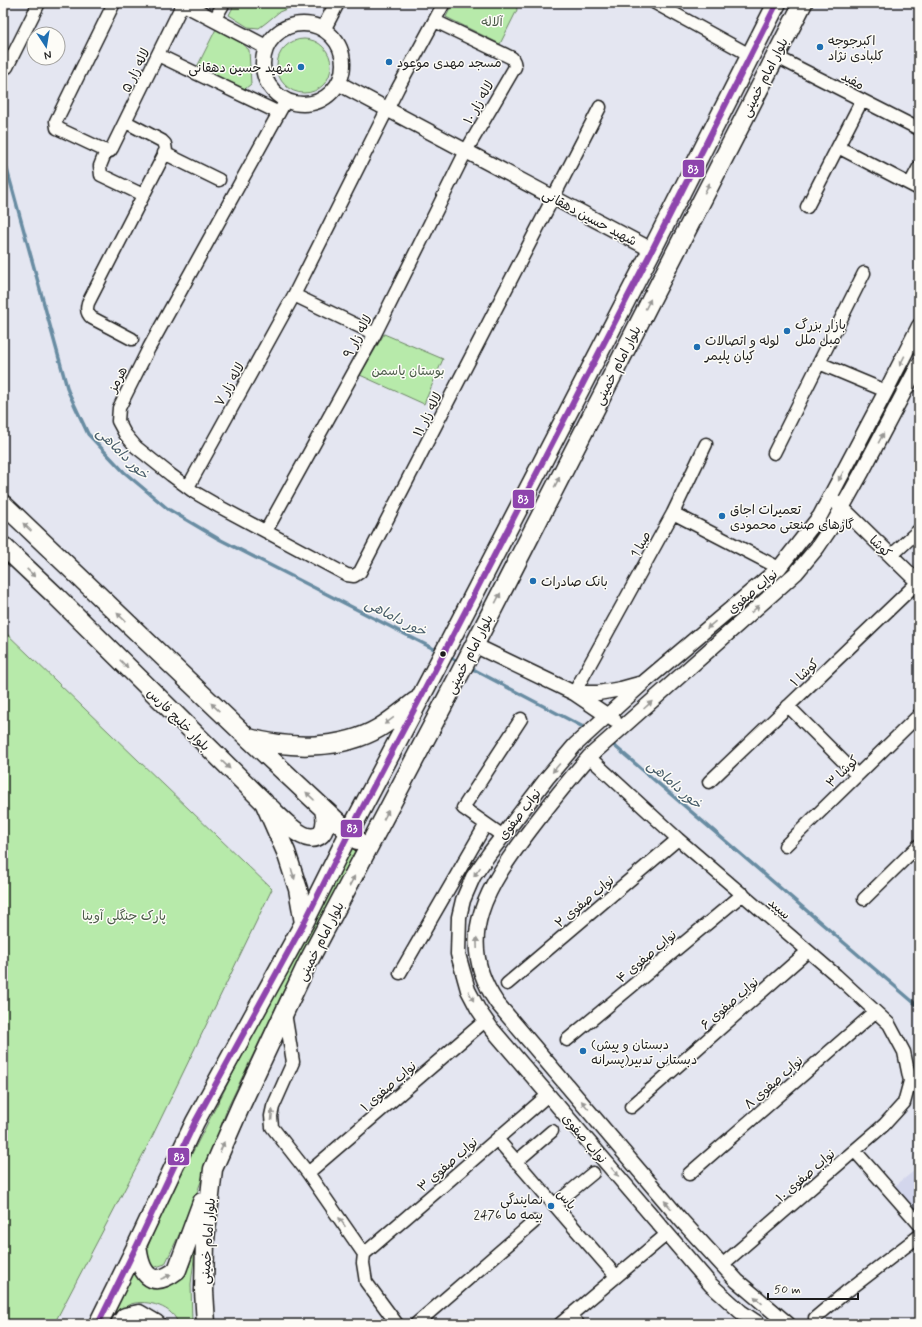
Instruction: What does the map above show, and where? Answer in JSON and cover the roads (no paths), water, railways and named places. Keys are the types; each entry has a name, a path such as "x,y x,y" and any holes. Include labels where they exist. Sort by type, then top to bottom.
{"main road":[{"name":"بلوار امام خمینی","path":"98,1324 195,1122 304,923 348,833 436,668 652,250 777,3"},
{"name":"بلوار امام خمینی","path":"206,1324 204,1291 205,1240 213,1169 241,1104 307,964 458,677 803,3"},
{"path":"3,504 348,833 368,849"},
{"name":"بلوار خلیج فارس","path":"3,546 57,597 264,802 286,852 298,889 304,923"},
{"path":"247,737 282,745 327,744 349,740 379,728 420,698"},
{"path":"264,802 288,824 307,838 316,837 323,832 326,823 324,810"},
{"path":"137,1245 141,1267 146,1274 157,1280 167,1278 177,1270 213,1169"},
{"path":"120,1324 125,1317 139,1314 156,1324"}],"street":[{"path":"7,67 39,3"},
{"path":"109,150 58,128 56,121 114,3"},
{"path":"183,3 266,47"},
{"name":"لاله زار ۵","path":"143,195 101,175 100,166 126,122 183,3"},
{"path":"214,20 224,3"},
{"path":"324,28 337,3"},
{"name":"لاله زار ۷","path":"188,487 294,295 388,109 444,3"},
{"path":"655,3 750,55"},
{"name":"لاله زار ۱۰","path":"434,21 512,58 514,62 515,67 466,151"},
{"path":"297,23 311,23 324,28 334,37 342,49 344,63 336,89 325,98 313,103 300,104 276,95 268,85 263,73 262,60 266,47 273,36 284,28 297,23"},
{"path":"158,55 279,113"},
{"name":"مفید","path":"775,56 919,129"},
{"name":"شهید حسین دهقانی","path":"338,83 652,250"},
{"name":"هرمز","path":"286,100 149,348 119,408 118,421 125,434 136,447 188,487 220,507 347,575 354,576"},
{"path":"807,207 862,100"},
{"name":"لاله زار ۱۱","path":"354,576 360,572 600,107"},
{"path":"126,122 162,141 166,147 88,303 86,310 92,318 132,339"},
{"path":"838,147 915,186 919,167"},
{"name":"لاله زار ۹","path":"266,531 375,334 466,151"},
{"path":"164,153 219,180"},
{"path":"774,453 864,273"},
{"path":"294,295 375,334"},
{"name":"نواب صفوی","path":"759,1324 741,1312 711,1285 491,1028 468,990 462,972 458,954 459,917 463,900 471,881 547,778 578,742 644,683 779,568 820,516 919,326"},
{"path":"819,363 886,391"},
{"name":"نواب صفوی","path":"788,1324 737,1281 682,1221 564,1080 497,1003 489,990 480,969 476,935 488,892 504,863 562,788 593,753 796,573 817,548 842,508 919,364"},
{"name":"صبا 1","path":"574,693 673,513 706,444"},
{"name":"کوشا","path":"830,496 918,583"},
{"path":"673,513 779,568"},
{"path":"891,556 919,530"},
{"name":"کوشا ۱","path":"709,782 918,583"},
{"path":"471,649 574,693 621,729"},
{"path":"574,693 598,694 644,683"},
{"path":"788,706 857,775"},
{"name":"کوشا ۳","path":"784,846 919,715"},
{"path":"503,836 463,808 521,719"},
{"path":"578,742 593,753"},
{"name":"سپید","path":"593,753 678,839 743,894 889,1024 904,1052 910,1081 904,1103"},
{"path":"400,973 486,824"},
{"name":"نواب صفوی ۲","path":"507,984 678,839"},
{"path":"864,900 919,845"},
{"name":"نواب صفوی ۴","path":"567,1040 743,894"},
{"name":"نواب صفوی ۶","path":"631,1106 808,952"},
{"path":"285,1012 293,1062 270,1116 272,1127 308,1173 364,1254 363,1263 366,1282 397,1324"},
{"name":"نواب صفوی ۸","path":"689,1174 875,1012"},
{"name":"نواب صفوی ۱","path":"308,1173 486,1020"},
{"path":"548,1095 564,1080"},
{"name":"نواب صفوی ۳","path":"364,1254 548,1095"},
{"name":"نواب صفوی ۱۰","path":"722,1265 855,1151 884,1125 904,1103"},
{"path":"516,1162 552,1131"},
{"name":"یاس","path":"496,1139 616,1276"},
{"path":"855,1151 919,1224"},
{"path":"554,1205 593,1173"},
{"path":"560,1324 574,1319 616,1276 682,1221"},
{"path":"416,1324 534,1222"},
{"path":"815,1318 846,1292 919,1236"}],"waterway":[{"name":"خور داماهی","path":"3,155 68,391 88,434 124,472 168,509 217,538 438,651"},
{"name":"خور داماهی","path":"447,656 460,662"},
{"name":"خور داماهی","path":"469,667 587,729"},
{"name":"خور داماهی","path":"610,742 919,1007"}],"place":[{"name":"اکبرجوجه کلبادی نژاد","path":"820,47"},
{"name":"مسجد مهدی موعود","path":"389,62"},
{"name":"شهید حسین دهقانی","path":"301,67"},
{"name":"بازار بزرگ مبل ملل","path":"787,331"},
{"name":"لوله و اتصالات کیان پلیمر","path":"697,347"},
{"name":"تعمیرات اجاق گازهای صنعتی محمودی","path":"722,516"},
{"name":"بانک صادرات","path":"533,581"},
{"name":"(دبستان و پیش دبستانی تدبیر(پسرانه","path":"583,1051"},
{"name":"نمایندگی بیمه ما 2476","path":"551,1206"}],"park label":[{"name":"آلاله","path":"492,21"},
{"name":"بوستان یاسمن","path":"408,370"},
{"name":"پارک جنگلی آوینا","path":"124,915"}]}
